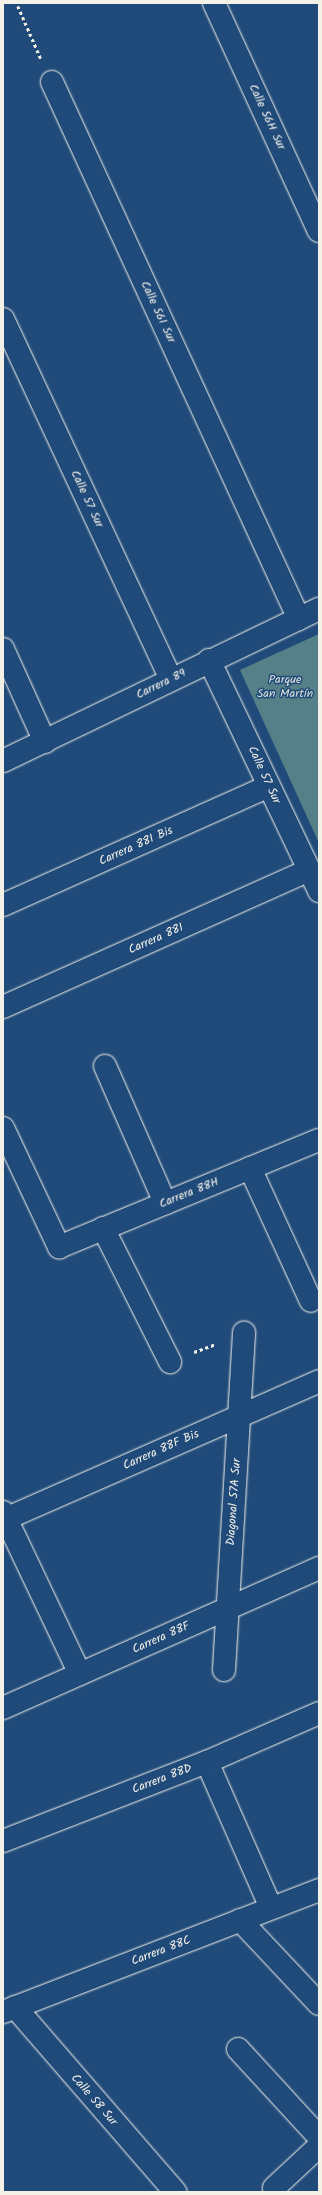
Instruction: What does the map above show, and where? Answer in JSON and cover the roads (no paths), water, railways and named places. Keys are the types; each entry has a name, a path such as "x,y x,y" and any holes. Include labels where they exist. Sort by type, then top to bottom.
{"street":[{"name":"Calle 56H Sur","path":"214,3 319,231"},
{"name":"Calle 56I Sur","path":"52,82 299,618"},
{"name":"Calle 57 Sur","path":"3,319 171,679"},
{"name":"Carrera 89","path":"3,761 45,742 209,660 319,609"},
{"path":"3,649 45,742"},
{"name":"Calle 57 Sur","path":"209,660 319,891"},
{"name":"Carrera 88I Bis","path":"3,905 269,786"},
{"name":"Carrera 88I","path":"3,1008 309,870"},
{"path":"105,1066 165,1203"},
{"name":"Carrera 88H","path":"3,1128 59,1247 319,1140"},
{"path":"250,1168 311,1301"},
{"path":"103,1228 170,1362"},
{"name":"Diagonal 57A Sur","path":"224,1670 244,1333"},
{"name":"Carrera 88F Bis","path":"4,1517 319,1381"},
{"path":"4,1517 80,1674"},
{"name":"Carrera 88F","path":"3,1708 319,1568"},
{"name":"Carrera 88D","path":"3,1841 207,1762 319,1713"},
{"path":"207,1762 271,1908"},
{"name":"Carrera 88C","path":"9,2010 319,1890"},
{"path":"240,1920 319,2004"},
{"name":"Calle 58 Sur","path":"9,2010 175,2192"},
{"path":"238,2049 319,2137"},
{"path":"274,2188 319,2146"}],"park label":[{"name":"Parque San Martín","path":"285,687"}]}
